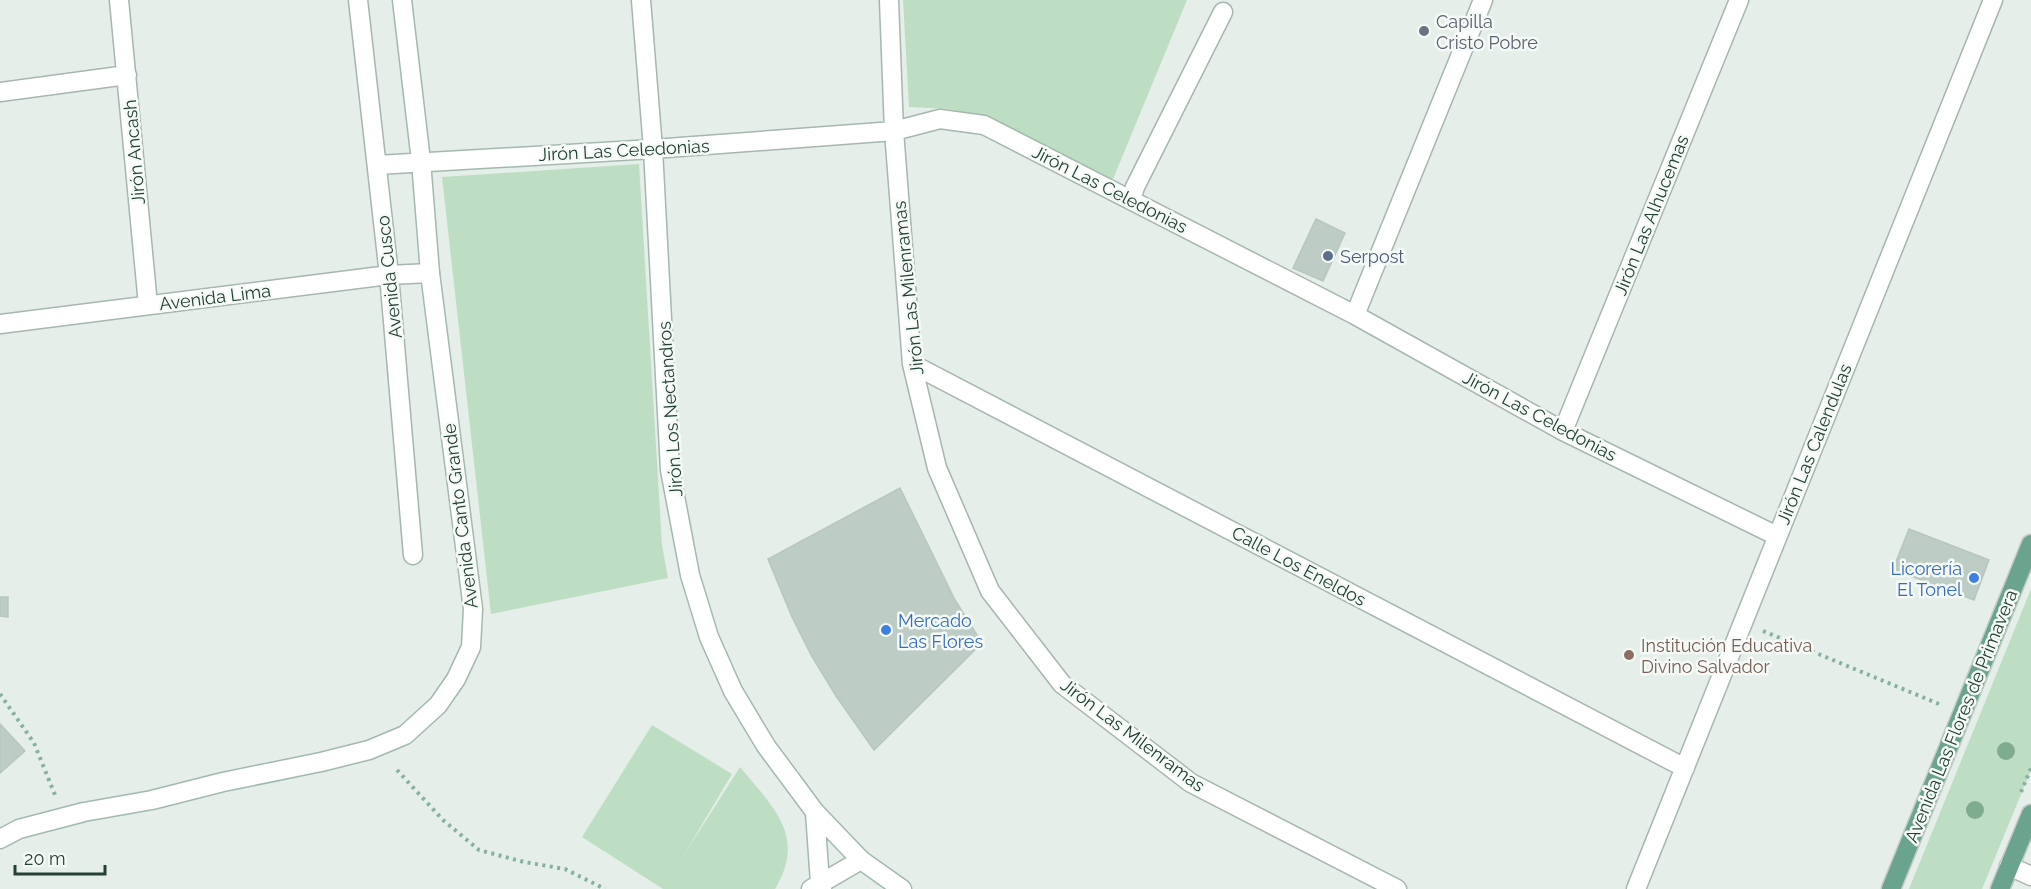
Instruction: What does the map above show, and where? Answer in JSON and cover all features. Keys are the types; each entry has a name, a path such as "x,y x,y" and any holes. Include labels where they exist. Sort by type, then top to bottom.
{"main road":[{"name":"Avenida Las Flores de Primavera","path":"1891,889 2031,544"},
{"path":"2000,889 2031,814"}],"street":[{"name":"Jirón Ancash","path":"119,0 148,305"},
{"name":"Avenida Cusco","path":"358,0 389,275 413,555"},
{"name":"Avenida Canto Grande","path":"0,839 19,829 84,812 152,800 369,750 405,735 438,705 456,679 471,647 473,609 430,273 421,161 402,0"},
{"name":"Jirón Los Nectandros","path":"641,0 653,149 670,470 690,575 710,638 733,691 766,746 815,812 861,860 902,889"},
{"name":"Jirón Las Milenramas","path":"889,0 894,131 912,364 937,468 990,591 1062,684 1191,783 1397,889"},
{"path":"1355,315 1483,0"},
{"name":"Jirón Las Alhucemas","path":"1563,431 1739,0"},
{"name":"Jirón Las Calendulas","path":"1636,889 1993,0"},
{"path":"1131,200 1223,12"},
{"path":"0,92 127,75"},
{"name":"Jirón Las Celedonias","path":"377,165 653,149 894,131 940,119 984,125 1355,315 1563,431 1777,536"},
{"name":"Avenida Lima","path":"0,324 389,275 430,273"},
{"name":"Calle Los Eneldos","path":"912,364 1685,768"},
{"path":"815,812 818,887 861,860"},
{"path":"2009,866 2031,876"}],"path":[{"path":"1743,622 1962,714"},
{"path":"0,694 34,743 65,817"},
{"path":"397,770 443,820 479,850 524,862 565,869 605,889"}],"green space":[{"path":"903,0 1187,0 1111,184 981,117 949,109 909,107"},
{"path":"639,164 662,545 668,578 491,614 442,177"},
{"path":"2031,589 2031,770 1982,889 1909,889"},
{"path":"652,725 732,774 684,855 740,767 774,809 787,838 788,853 784,870 775,889 663,889 582,837"}],"building":[{"path":"1316,219 1345,233 1323,281 1293,268"},
{"name":"Mercado Las Flores","path":"900,488 955,600 982,643 874,750 836,696 811,655 792,617 768,559"},
{"path":"1909,529 1989,560 1974,600 1893,569"},
{"path":"0,597 8,597 8,617 0,616"},
{"path":"0,724 25,751 0,773"}],"place":[{"name":"Capilla Cristo Pobre","path":"1424,31"},
{"name":"Serpost","path":"1328,256"},
{"name":"Licorería El Tonel","path":"1974,578"},
{"name":"Mercado Las Flores","path":"886,630"},
{"name":"Institución Educativa Divino Salvador","path":"1629,655"}]}
